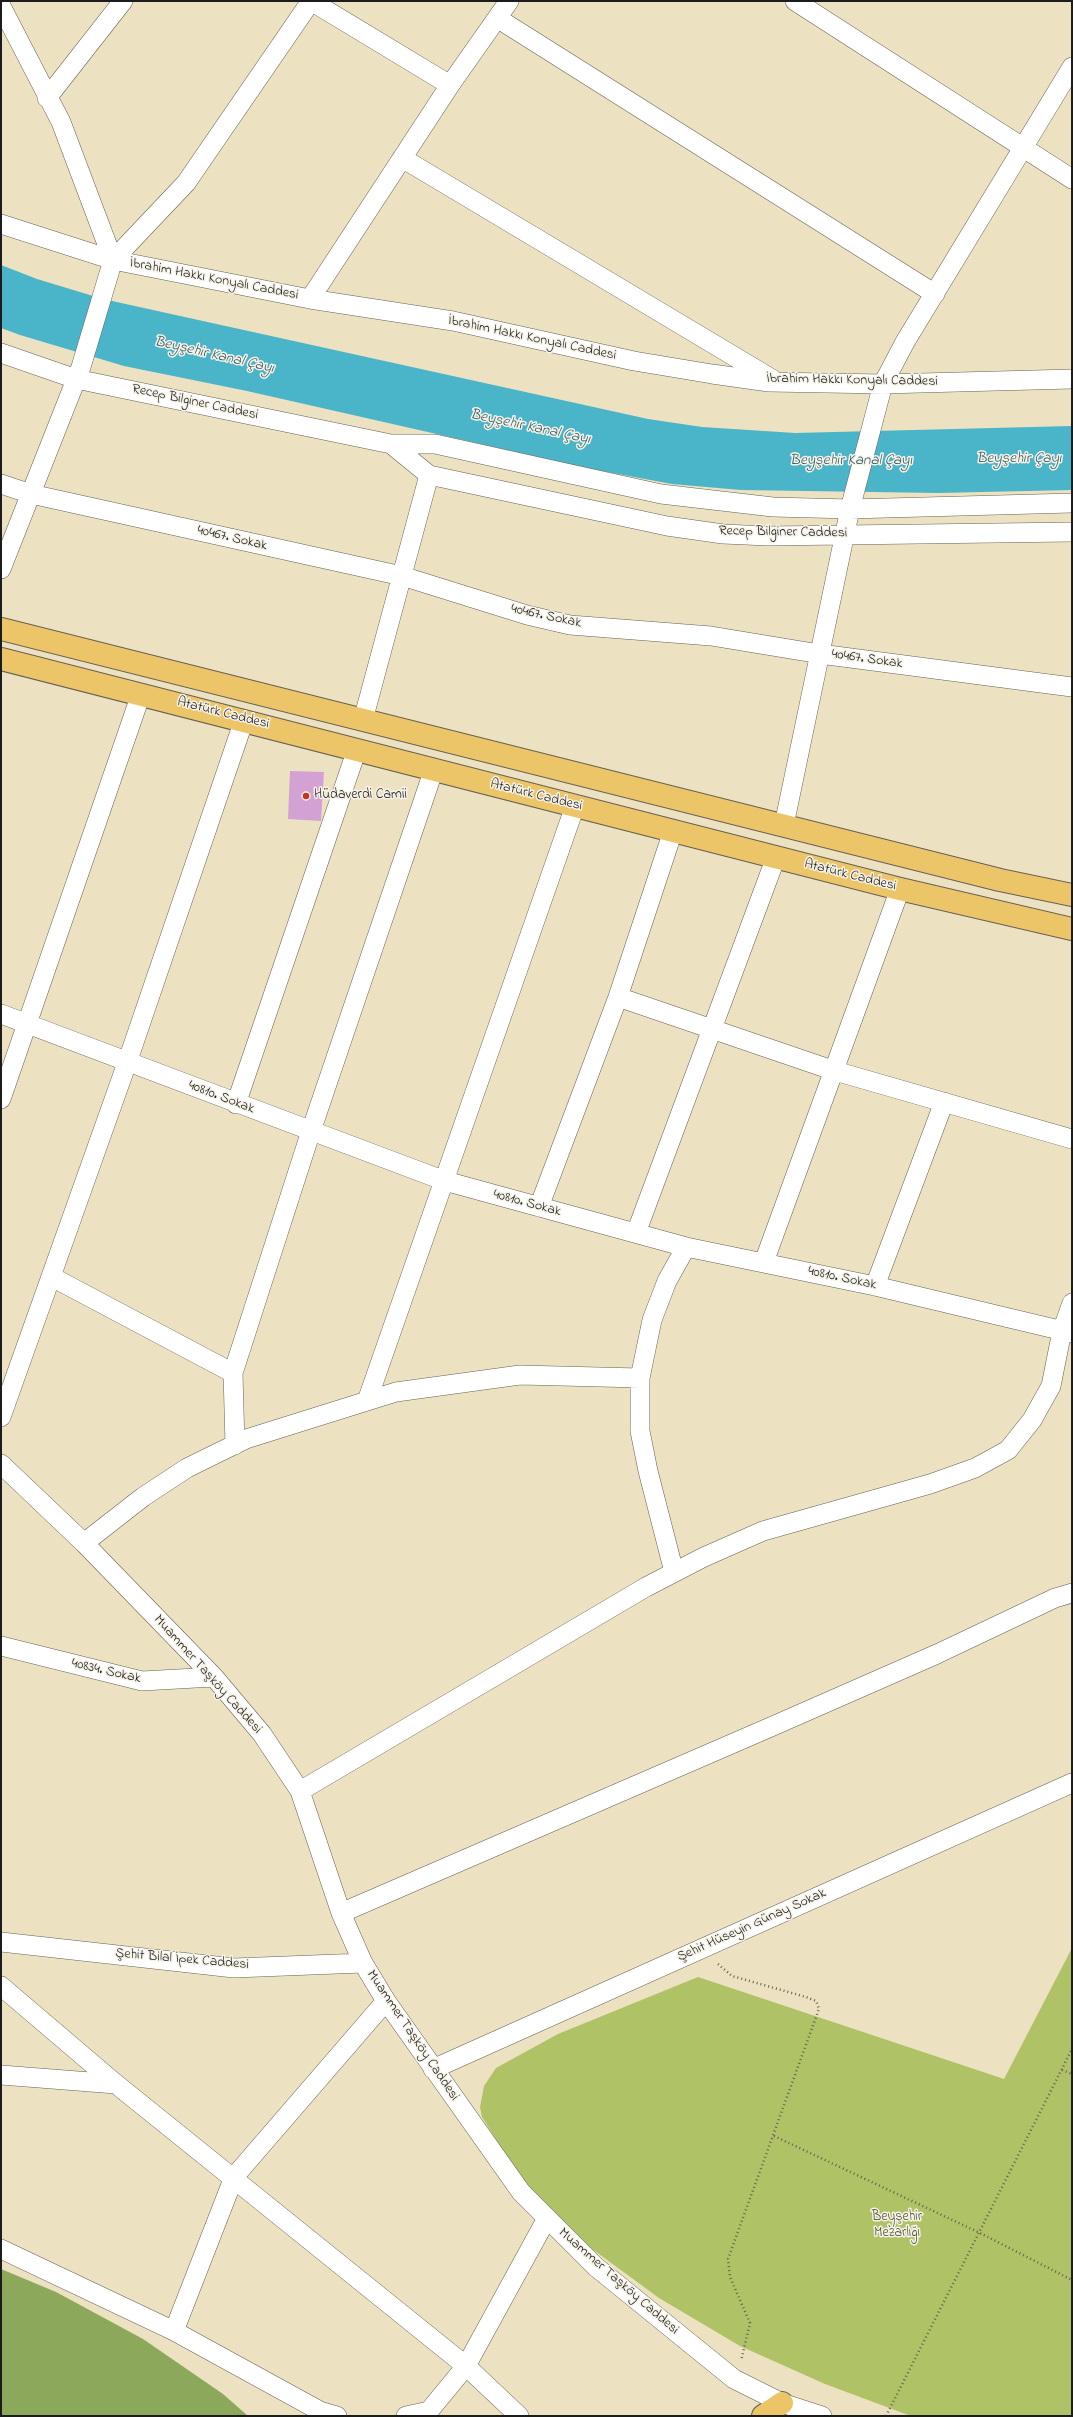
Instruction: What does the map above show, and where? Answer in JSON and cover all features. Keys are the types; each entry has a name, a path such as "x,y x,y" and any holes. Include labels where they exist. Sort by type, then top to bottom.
{"main road":[{"name":"Atatürk Caddesi","path":"1,628 1000,880 1072,895"},
{"name":"Atatürk Caddesi","path":"1,659 900,889 1072,930"},
{"path":"763,2416 782,2403"}],"street":[{"path":"47,98 123,1"},
{"path":"1,569 78,373 113,260 186,183 311,1 450,85"},
{"path":"310,299 450,85 509,1"},
{"path":"798,2 1023,149 1072,179"},
{"path":"1,6 47,98 61,122 113,260"},
{"path":"497,18 935,294"},
{"path":"784,825 844,535 883,384 935,294 1072,67"},
{"path":"402,158 777,382"},
{"name":"İbrahim Hakkı Konyalı Caddesi","path":"1,224 113,260 310,299 453,321 634,361 777,382 883,384 1072,379"},
{"name":"Recep Bilginer Caddesi","path":"1,353 78,373 391,444 435,444 661,494 773,507 850,509 1072,503"},
{"name":"Recep Bilginer Caddesi","path":"391,444 429,475 667,526 716,533 768,536 1072,532"},
{"path":"363,720 429,475"},
{"name":"40467. Sokak","path":"1,484 30,494 402,576 527,615 570,624 711,636 820,654 1072,688"},
{"path":"1,1099 26,1023 141,694"},
{"path":"1,1416 52,1277 127,1063 244,720"},
{"path":"236,1104 357,749"},
{"path":"235,1445 233,1373 311,1132 434,769"},
{"path":"367,1401 575,806"},
{"path":"539,1207 618,997 673,831"},
{"path":"636,1233 776,857"},
{"path":"764,1262 835,1071 900,889"},
{"path":"618,997 835,1071 1072,1138"},
{"name":"40810. Sokak","path":"1,1014 236,1104 445,1181 686,1247 875,1286 1067,1332"},
{"path":"875,1286 944,1102"},
{"path":"674,1572 640,1431 640,1378 652,1320 667,1281 686,1247"},
{"path":"52,1277 233,1373"},
{"path":"300,1791 674,1572 763,1531 930,1484 975,1468 1008,1450 1032,1420 1051,1386 1067,1332 1072,1303"},
{"path":"84,1543 143,1497 181,1472 235,1445 396,1392 520,1375 640,1378"},
{"name":"Muammer Taşköy Caddesi","path":"1,1464 84,1543 214,1677 262,1734 300,1791 341,1913 363,1963 386,2001 520,2192 546,2220 596,2267 734,2379 782,2403 822,2416"},
{"path":"341,1913 937,1654 1056,1598 1072,1593"},
{"name":"40834. Sokak","path":"1,1646 142,1681 214,1677"},
{"name":"Şehit Hüseyin Günay Sokak","path":"433,2069 1072,1783"},
{"name":"Şehit Bilal İpek Caddesi","path":"1,1942 234,1968 363,1963"},
{"path":"1,1986 116,2084 234,2177 466,2366 519,2416"},
{"path":"174,2332 234,2177 386,2001"},
{"path":"1,2075 116,2084"},
{"path":"406,2416 430,2411 466,2366 546,2220"},
{"path":"1,2250 174,2332 320,2411 337,2416"}],"path":[{"path":"706,1947 712,1958 732,1976 806,1997 816,2001 819,2009 728,2259 730,2277 750,2323 745,2351 734,2379"},
{"path":"886,2416 1072,2049"},
{"path":"1062,2070 1072,2074"},
{"path":"774,2136 980,2233 1072,2280"}],"green space":[{"name":"Beyşehir Mezarlığı","path":"1072,1948 1072,2416 911,2416 825,2384 740,2346 659,2298 584,2243 530,2188 507,2158 482,2117 480,2107 484,2086 496,2068 558,2034 698,1977 1004,2079"},
{"path":"1,2269 56,2292 143,2339 223,2394 248,2416 1,2416"}],"water":[{"name":"Beyşehir Çayı","path":"1,265 37,279 103,299 648,419 702,427 795,433 1072,426 1072,490 938,493 741,490 672,484 591,469 247,391 124,366 20,335 1,328"}],"building":[{"name":"Hüdaverdi Camii","path":"290,771 324,772 321,821 288,819"}],"place":[{"name":"Hüdaverdi Camii","path":"306,796"}],"water label":[{"name":"Beyşehir Kanal Çayı","path":"214,356"},
{"name":"Beyşehir Kanal Çayı","path":"530,428"},
{"name":"Beyşehir Kanal Çayı","path":"851,462"}]}
